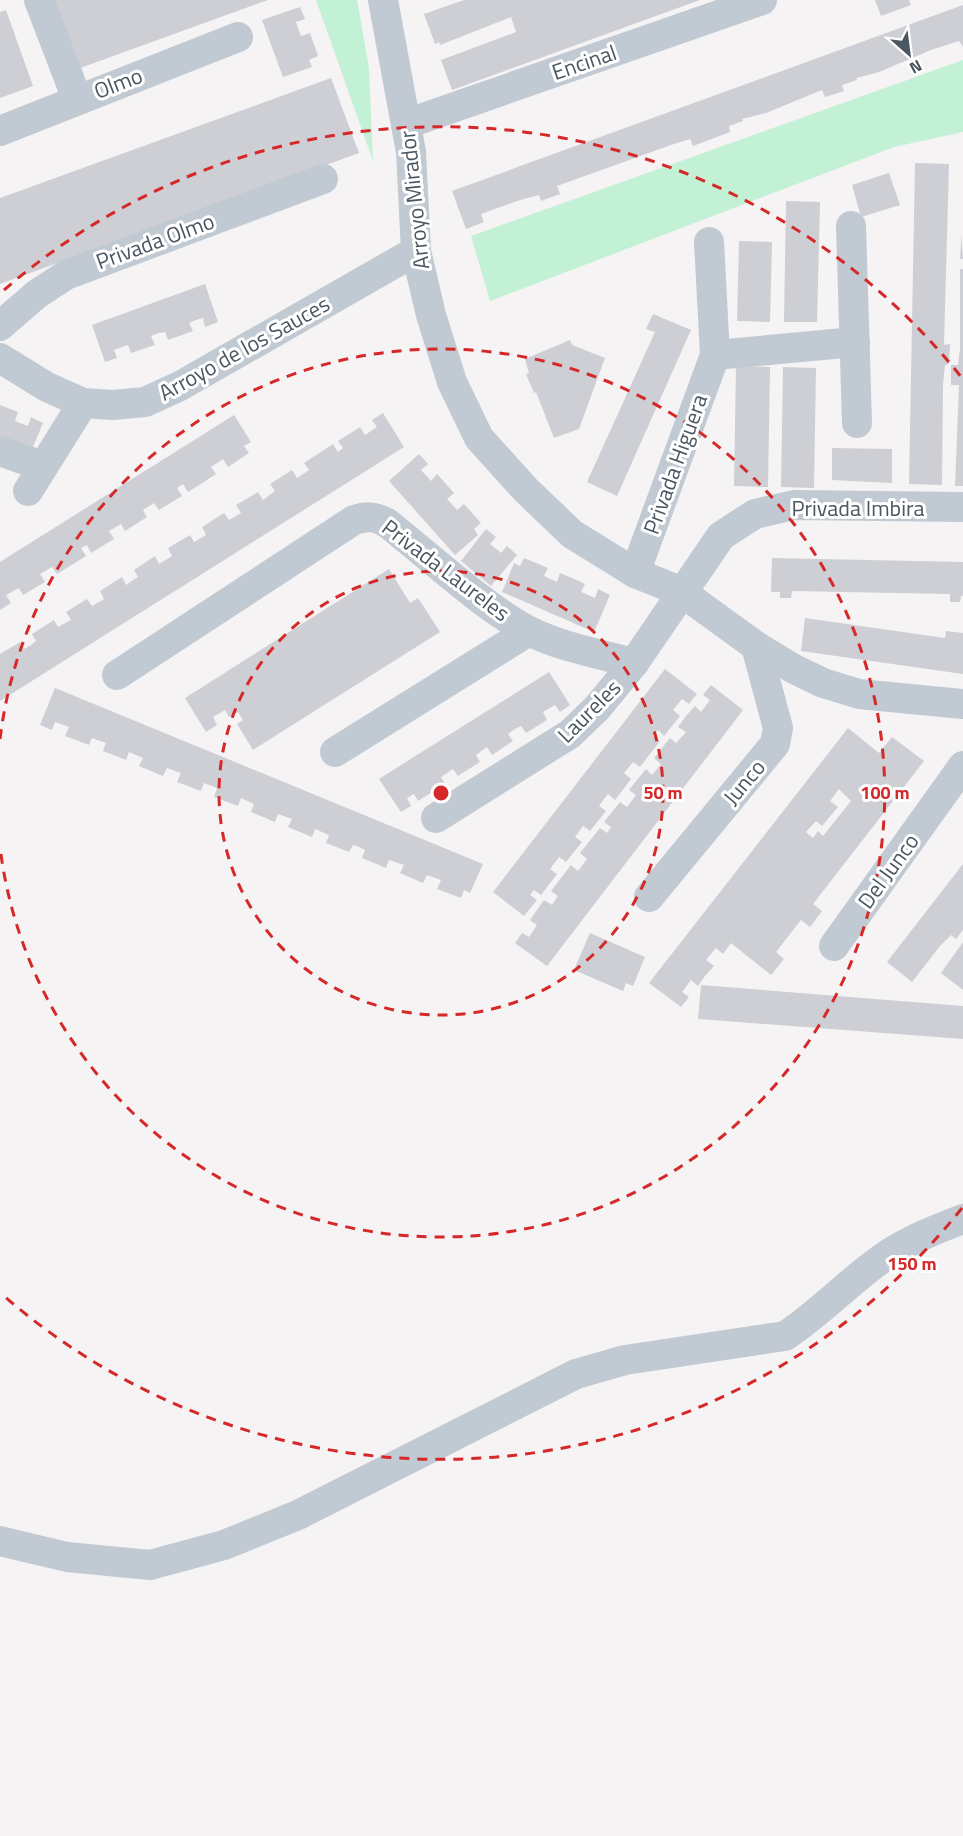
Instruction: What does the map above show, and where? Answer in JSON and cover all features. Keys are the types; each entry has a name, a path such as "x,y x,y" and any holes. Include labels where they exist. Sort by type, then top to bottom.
{"street":[{"path":"39,0 76,99"},
{"name":"Arroyo Mirador","path":"383,0 411,152 416,251 431,315 452,382 479,438 526,490 572,534 635,573 680,591 756,646 803,674 859,694 963,704"},
{"name":"Encinal","path":"406,124 762,0"},
{"name":"Olmo","path":"0,131 238,36"},
{"name":"Privada Olmo","path":"0,326 37,294 66,275 323,178"},
{"path":"851,226 857,423"},
{"name":"Privada Higuera","path":"635,573 715,355 709,242"},
{"name":"Arroyo de los Sauces","path":"0,358 47,387 83,403 113,405 145,402 180,386 416,251"},
{"path":"715,355 855,342"},
{"path":"0,452 35,479 83,403"},
{"name":"Privada Imbira","path":"680,591 721,536 755,514 794,505 963,507"},
{"name":"Privada Laureles","path":"117,675 354,520 366,516 376,517 387,523 497,610 529,631 560,643 634,663"},
{"name":"Laureles","path":"436,818 570,734 597,708 634,663 680,591"},
{"path":"335,752 529,631"},
{"name":"Junco","path":"649,897 775,744 778,728 756,646"},
{"name":"Del Junco","path":"834,946 963,766"},
{"path":"0,1541 67,1557 150,1564 224,1545 298,1515 576,1374 625,1360 785,1336 805,1323 886,1256 925,1233 963,1219"}],"green space":[{"path":"316,0 357,0 369,68 373,161"},
{"path":"963,60 963,132 894,147 490,301 471,236"}],"building":[{"path":"47,0 268,0 72,71"},
{"path":"464,0 700,0 452,90 441,60 516,32 511,17 440,45 439,42 435,44 424,14"},
{"path":"875,0 909,0 911,5 881,16"},
{"path":"963,5 963,47 959,41 931,50 879,72 856,78 857,80 842,85 844,91 825,97 822,90 766,113 742,119 743,121 729,126 730,132 693,146 690,139 557,186 560,194 541,201 539,195 481,214 484,222 466,229 452,191"},
{"path":"300,7 305,19 296,22 301,36 310,33 318,56 309,60 312,67 283,77 262,20"},
{"path":"6,10 33,86 0,98 0,12"},
{"path":"331,78 359,153 0,284 0,198"},
{"path":"915,163 949,164 944,345 950,344 949,364 945,365 943,385 942,485 909,484"},
{"path":"889,173 900,205 861,217 852,185"},
{"path":"786,201 820,202 817,322 784,322"},
{"path":"961,233 963,259 960,259"},
{"path":"739,241 772,242 770,322 737,321"},
{"path":"960,269 963,269 963,486 955,486 959,385 951,385 951,365 958,365 960,349"},
{"path":"205,284 218,322 205,327 203,318 196,320 189,323 193,331 168,340 165,332 159,333 151,336 155,345 131,353 128,345 114,350 117,358 105,362 92,325"},
{"path":"653,314 691,330 617,496 587,482 655,332 646,329"},
{"path":"570,340 572,345 605,358 579,429 554,438 536,392 534,393 526,374 529,373 525,359"},
{"path":"736,366 770,367 768,487 734,486"},
{"path":"783,367 816,368 814,488 781,487"},
{"path":"0,405 18,412 15,421 28,426 31,417 43,423 28,459 0,448"},
{"path":"383,413 404,447 0,701 0,654 20,642 24,649 31,645 36,641 32,634 54,620 58,627 71,620 66,612 87,599 92,606 104,599 100,591 122,577 126,585 138,577 134,570 155,556 159,564 172,556 168,548 190,535 194,542 206,535 202,527 224,513 229,520 241,513 236,505 258,492 263,500 275,491 270,484 292,470 297,478 309,470 304,463 333,444 338,452 343,448 338,441 360,427 365,435 377,427 372,420"},
{"path":"234,415 251,442 244,446 249,453 228,467 223,459 211,467 216,474 188,492 183,484 177,488 182,496 159,510 154,503 143,510 147,517 125,531 121,524 109,531 114,539 91,553 87,545 81,548 86,556 57,574 52,567 40,574 45,582 23,595 19,588 6,595 11,603 0,610 0,562"},
{"path":"832,448 892,449 892,483 832,480"},
{"path":"419,454 428,464 421,470 431,481 437,474 454,493 447,499 457,510 464,504 481,523 474,529 478,535 455,555 389,481"},
{"path":"486,529 496,537 490,544 501,553 507,546 517,555 491,586 461,561"},
{"path":"524,558 548,568 544,576 557,582 560,573 585,584 581,592 595,598 598,589 610,595 594,632 502,592 514,563 520,566"},
{"path":"772,558 963,562 963,596 960,602 950,602 950,594 792,591 791,598 780,598 780,592 771,592"},
{"path":"389,569 410,603 418,598 440,632 253,750 237,724 243,720 238,712 229,717 225,710 213,717 217,725 206,732 185,698"},
{"path":"805,618 945,638 946,631 963,633 963,674 801,651"},
{"path":"665,669 697,694 689,704 682,699 673,710 680,716 664,736 658,730 653,736 660,741 640,767 633,762 624,773 631,779 615,800 608,794 604,799 599,806 606,811 590,831 583,826 575,837 582,842 566,862 559,857 550,869 557,874 541,895 534,890 530,895 537,900 524,916 493,892"},
{"path":"549,672 570,705 560,712 555,705 543,712 547,720 526,733 521,726 515,729 508,734 513,741 492,755 487,747 476,755 480,762 458,776 453,769 441,777 445,784 418,801 414,794 407,798 411,806 401,812 379,779"},
{"path":"711,685 743,710 547,966 515,943 522,933 529,937 537,925 530,920 544,900 552,905 558,896 551,891 571,865 578,871 587,859 580,853 600,828 607,833 611,827 604,822 620,802 627,807 636,795 629,790 637,780 646,769 652,775 661,764 654,758 670,738 676,743 686,732 678,727 695,706 701,712 710,700 703,695"},
{"path":"55,688 483,864 470,893 464,890 461,898 437,889 441,880 427,875 423,883 400,873 404,865 389,860 386,868 362,858 365,850 359,847 353,845 349,852 326,843 329,835 315,829 312,837 288,827 292,819 278,814 275,822 251,812 254,804 241,798 238,806 214,797 217,788 204,783 201,791 177,782 181,773 167,768 163,776 139,766 143,758 129,752 126,760 103,751 106,743 92,738 89,745 65,736 69,727 55,722 52,730 40,725"},
{"path":"848,728 879,753 892,737 924,761 813,904 822,911 810,927 801,920 776,952 784,959 771,975 731,943 723,954 716,948 706,960 714,966 698,986 691,980 682,992 689,997 681,1007 649,983","holes":["839,789 851,801 823,836 818,831 813,838 806,832 816,821 822,826 838,807 830,801"]},
{"path":"963,864 963,930 956,939 951,935 940,946 912,982 887,962"},
{"path":"590,933 645,957 633,986 626,983 623,991 574,970"},
{"path":"963,942 963,990 941,973"},
{"path":"701,985 963,1006 963,1039 698,1019"}]}
